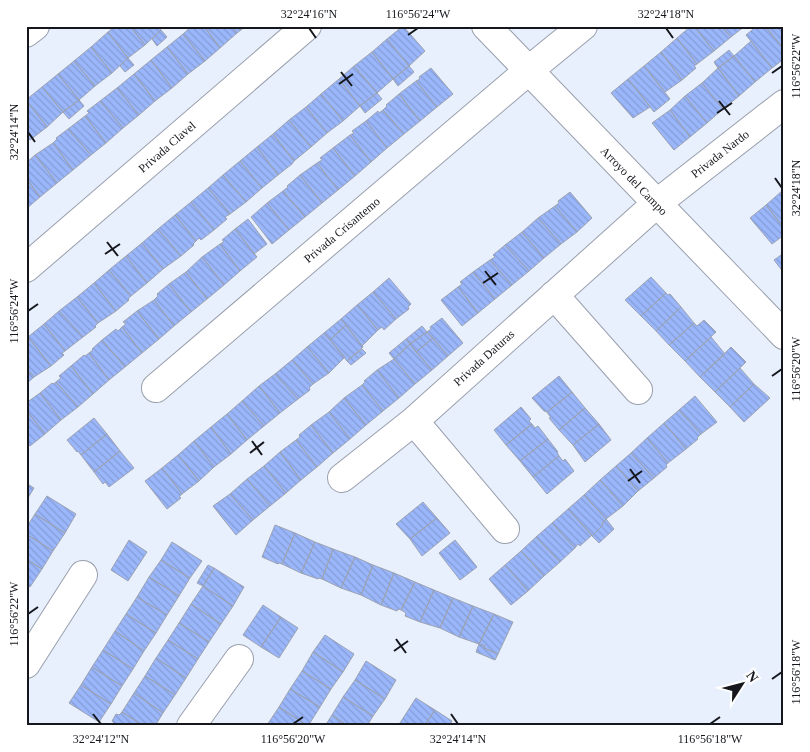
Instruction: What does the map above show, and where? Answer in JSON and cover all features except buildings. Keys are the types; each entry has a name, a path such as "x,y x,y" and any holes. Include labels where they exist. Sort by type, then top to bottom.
{"street":[{"path":"26,33 35,26"},
{"name":"Privada Clavel","path":"26,268 307,26"},
{"name":"Arroyo del Campo","path":"486,26 784,335"},
{"name":"Privada Crisantemo","path":"156,388 528,71 584,26"},
{"name":"Privada Nardo","path":"656,204 784,104"},
{"name":"Privada Daturas","path":"342,478 414,421 656,204"},
{"path":"554,295 638,390"},
{"path":"414,421 505,528"},
{"path":"26,664 83,575"},
{"path":"191,726 239,659"}]}
